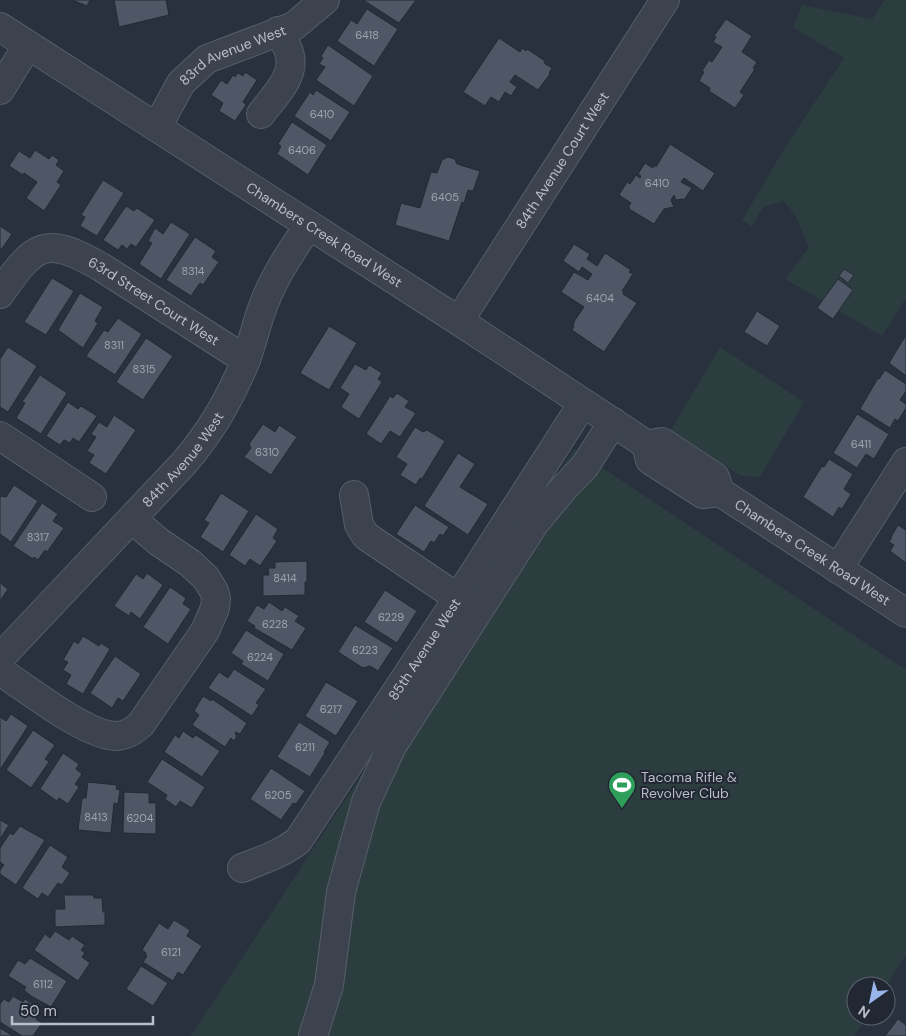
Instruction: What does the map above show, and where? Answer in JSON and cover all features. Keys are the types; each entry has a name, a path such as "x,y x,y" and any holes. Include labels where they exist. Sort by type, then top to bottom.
{"street":[{"name":"83rd Avenue West","path":"157,127 182,83 207,59 294,26 325,0"},
{"name":"84th Avenue Court West","path":"459,321 665,0"},
{"name":"Chambers Creek Road West","path":"0,27 613,422 646,445 650,460 703,494 720,492 906,613"},
{"path":"261,114 285,83 292,66 289,52 278,31"},
{"path":"0,90 28,45"},
{"name":"84th Avenue West","path":"0,658 132,519 199,445 228,400 246,360 265,300 279,272 309,225"},
{"name":"63rd Street Court West","path":"0,294 29,257 44,249 57,248 77,254 101,267 246,360"},
{"name":"85th Avenue West","path":"242,868 276,855 298,840 458,598 582,403"},
{"path":"313,1036 329,986 341,892 366,802 383,763 524,539 563,489 585,466 613,422"},
{"path":"0,436 92,497"},
{"path":"838,569 906,462"},
{"path":"354,495 359,525 366,536 458,598"},
{"path":"0,671 85,727 109,736 128,734 137,728 148,716 198,644 211,620 216,598 206,578 190,563 153,538 132,519"}],"shaded area":[{"path":"885,0 906,0 906,298 882,336 785,279 809,247 795,215 784,201 763,207 752,227 742,220 786,146 844,58 793,27 802,5 872,19"},
{"path":"720,347 804,402 760,477 741,476 671,430"},
{"name":"Tacoma Rifle & Revolver Club","path":"574,449 906,670 906,955 892,976 846,976 846,1026 861,1026 855,1036 191,1036"}],"building":[{"path":"72,0 90,0 87,6"},
{"path":"114,0 166,0 169,15 119,27"},
{"path":"363,0 416,0 399,23"},
{"path":"367,9 398,29 374,66 337,41 351,20 357,24"},
{"path":"726,19 752,36 742,52 757,62 753,68 755,69 740,92 744,95 735,108 709,91 710,88 699,81 704,72 702,71 709,60 712,62 722,47 713,42 716,37 714,36"},
{"path":"499,38 520,52 522,48 526,51 527,49 552,68 550,74 538,90 515,75 510,82 517,87 511,96 505,92 499,102 491,97 485,106 463,92"},
{"path":"328,45 373,76 354,106 316,80 325,67 319,64 323,58 321,56"},
{"path":"245,72 257,80 243,102 246,105 235,121 219,111 223,103 211,95 221,80 227,84 233,75 235,77 238,73 243,76"},
{"path":"316,90 350,112 331,141 294,116 310,92 313,95"},
{"path":"292,122 327,145 308,175 277,154 281,146 278,144"},
{"path":"670,144 715,173 703,191 684,178 681,182 692,188 684,200 676,200 674,195 671,200 674,207 664,209 654,224 629,209 628,207 631,203 619,195 627,182 630,184 636,175 640,178 641,176 638,174 645,163 653,168 654,165 656,167"},
{"path":"35,150 49,159 52,155 59,160 56,165 64,171 57,182 61,185 44,211 26,198 37,182 9,166 19,151 30,158"},
{"path":"448,157 455,159 457,164 480,171 473,191 468,190 464,203 462,202 449,241 395,225 401,203 420,208 431,172 437,173 442,160"},
{"path":"103,180 124,193 97,236 80,226 85,217 81,215"},
{"path":"126,206 134,211 137,208 155,220 136,247 131,244 127,249 122,245 118,250 103,240"},
{"path":"171,222 190,234 161,279 139,264 152,243 148,241 155,228 163,234"},
{"path":"0,226 12,234 1,250 0,249"},
{"path":"195,237 216,251 212,257 219,262 203,285 200,283 191,296 166,280"},
{"path":"574,244 590,254 587,259 597,266 605,253 631,270 629,272 633,274 622,291 624,292 623,294 637,303 604,352 572,330 575,320 584,307 561,292 574,272 588,280 592,274 582,267 579,272 563,261"},
{"path":"844,269 854,275 848,283 839,276"},
{"path":"52,278 74,291 46,335 24,322"},
{"path":"838,279 853,290 833,319 817,308"},
{"path":"80,293 103,307 95,321 98,323 83,348 58,330"},
{"path":"757,311 780,326 767,346 744,332"},
{"path":"118,318 142,334 115,375 86,356 104,330 108,332"},
{"path":"329,326 357,343 329,390 300,373"},
{"path":"906,335 906,376 889,363"},
{"path":"146,338 173,356 143,400 116,382"},
{"path":"8,347 37,366 8,412 0,407 0,359"},
{"path":"355,364 366,370 369,365 382,373 378,379 382,382 359,419 341,407 349,394 340,388"},
{"path":"885,370 906,384 906,391 900,400 906,404 906,408 898,421 895,419 890,428 860,409 878,378"},
{"path":"40,375 67,393 41,434 16,418 25,403 22,402"},
{"path":"397,393 409,401 405,407 416,413 400,437 390,431 381,444 366,434 390,396 393,398"},
{"path":"68,402 78,409 81,406 97,416 79,442 73,438 70,443 64,440 60,445 46,436"},
{"path":"857,414 889,434 874,459 866,454 857,468 833,453"},
{"path":"114,415 136,430 106,474 89,463 94,455 87,451 96,437 91,434 99,422 107,427"},
{"path":"263,424 275,432 279,425 297,437 271,475 244,457 251,448 249,444"},
{"path":"415,427 423,432 427,430 445,441 422,479 420,478 416,485 400,475 407,464 396,457"},
{"path":"458,453 475,464 460,487 488,504 468,535 424,506"},
{"path":"829,459 853,474 844,489 851,494 842,509 839,507 833,517 803,497 822,466 824,467"},
{"path":"14,485 38,501 11,542 0,534 0,498 1,496 6,497"},
{"path":"221,493 249,511 223,552 200,537 209,523 204,520"},
{"path":"42,503 58,514 53,521 64,528 47,552 45,550 38,560 34,557 33,559 13,546"},
{"path":"415,505 449,527 443,536 440,534 434,543 431,541 424,552 396,534"},
{"path":"256,514 278,529 273,538 277,541 260,566 250,559 245,566 229,555"},
{"path":"898,525 906,530 906,563 890,551 894,545 889,542"},
{"path":"307,561 305,595 263,596 263,575 269,575 268,568 275,568 275,562"},
{"path":"147,573 163,585 140,619 131,612 129,616 114,606 136,574 143,579"},
{"path":"0,583 8,589 0,601"},
{"path":"170,587 186,598 183,604 191,609 168,644 143,627"},
{"path":"385,590 417,611 397,643 364,622"},
{"path":"269,602 282,611 285,607 299,616 295,621 306,628 292,650 254,628 255,626 247,621 257,605 264,609"},
{"path":"355,625 393,648 378,671 370,666 363,668 338,652"},
{"path":"246,630 284,654 268,681 241,664 243,661 231,653"},
{"path":"83,636 99,646 101,643 110,649 83,694 66,684 71,675 63,670 68,662 63,660 74,641 78,644"},
{"path":"115,656 141,674 123,701 118,698 112,708 90,693"},
{"path":"234,669 266,689 256,703 259,705 252,716 208,688 219,672 228,678"},
{"path":"326,682 358,701 336,736 305,716"},
{"path":"203,696 211,701 212,699 247,723 240,734 236,732 237,736 234,741 231,738 225,747 192,725 199,715 194,711"},
{"path":"11,714 28,726 0,770 0,717 6,721"},
{"path":"299,722 330,742 310,777 277,757"},
{"path":"33,730 55,745 45,759 49,762 31,788 6,770"},
{"path":"183,731 193,738 196,735 220,751 202,777 164,752 175,735 179,738"},
{"path":"63,753 79,764 76,769 82,774 75,784 79,787 68,804 59,798 57,801 40,789"},
{"path":"162,759 205,787 192,808 180,801 176,807 165,799 167,795 147,782"},
{"path":"271,768 305,791 296,804 293,803 281,820 250,799"},
{"path":"88,782 117,785 116,789 120,790 118,804 114,803 111,833 78,830 82,798 86,798"},
{"path":"124,792 149,793 149,803 156,803 156,834 123,833"},
{"path":"0,820 9,825 0,839"},
{"path":"20,826 45,840 16,885 0,874 0,870 4,865 0,862 0,848 10,833 13,835"},
{"path":"50,845 68,857 62,867 70,873 62,885 58,883 48,897 42,893 38,899 22,888"},
{"path":"64,895 93,895 94,898 102,898 105,925 55,927 55,909 65,909"},
{"path":"174,920 190,930 187,936 202,946 183,975 178,972 173,981 143,962 147,956 142,950 159,923 168,929"},
{"path":"55,931 69,940 72,936 85,945 81,950 85,953 82,957 90,963 78,981 34,950 45,934 50,938"},
{"path":"30,958 67,981 51,1007 31,996 24,990 26,987 8,976 18,960 25,964"},
{"path":"141,966 168,983 153,1006 126,989"},
{"path":"13,996 23,1002 25,999 42,1010 36,1019 42,1023 33,1036 22,1036 0,1022 0,1004 4,999 9,1002"},
{"path":"898,1019 906,1025 906,1036 885,1036 893,1026 896,1026"},
{"path":"0,1028 13,1036 0,1036"}],"place":[{"name":"Tacoma Rifle & Revolver Club","path":"622,809"}]}
